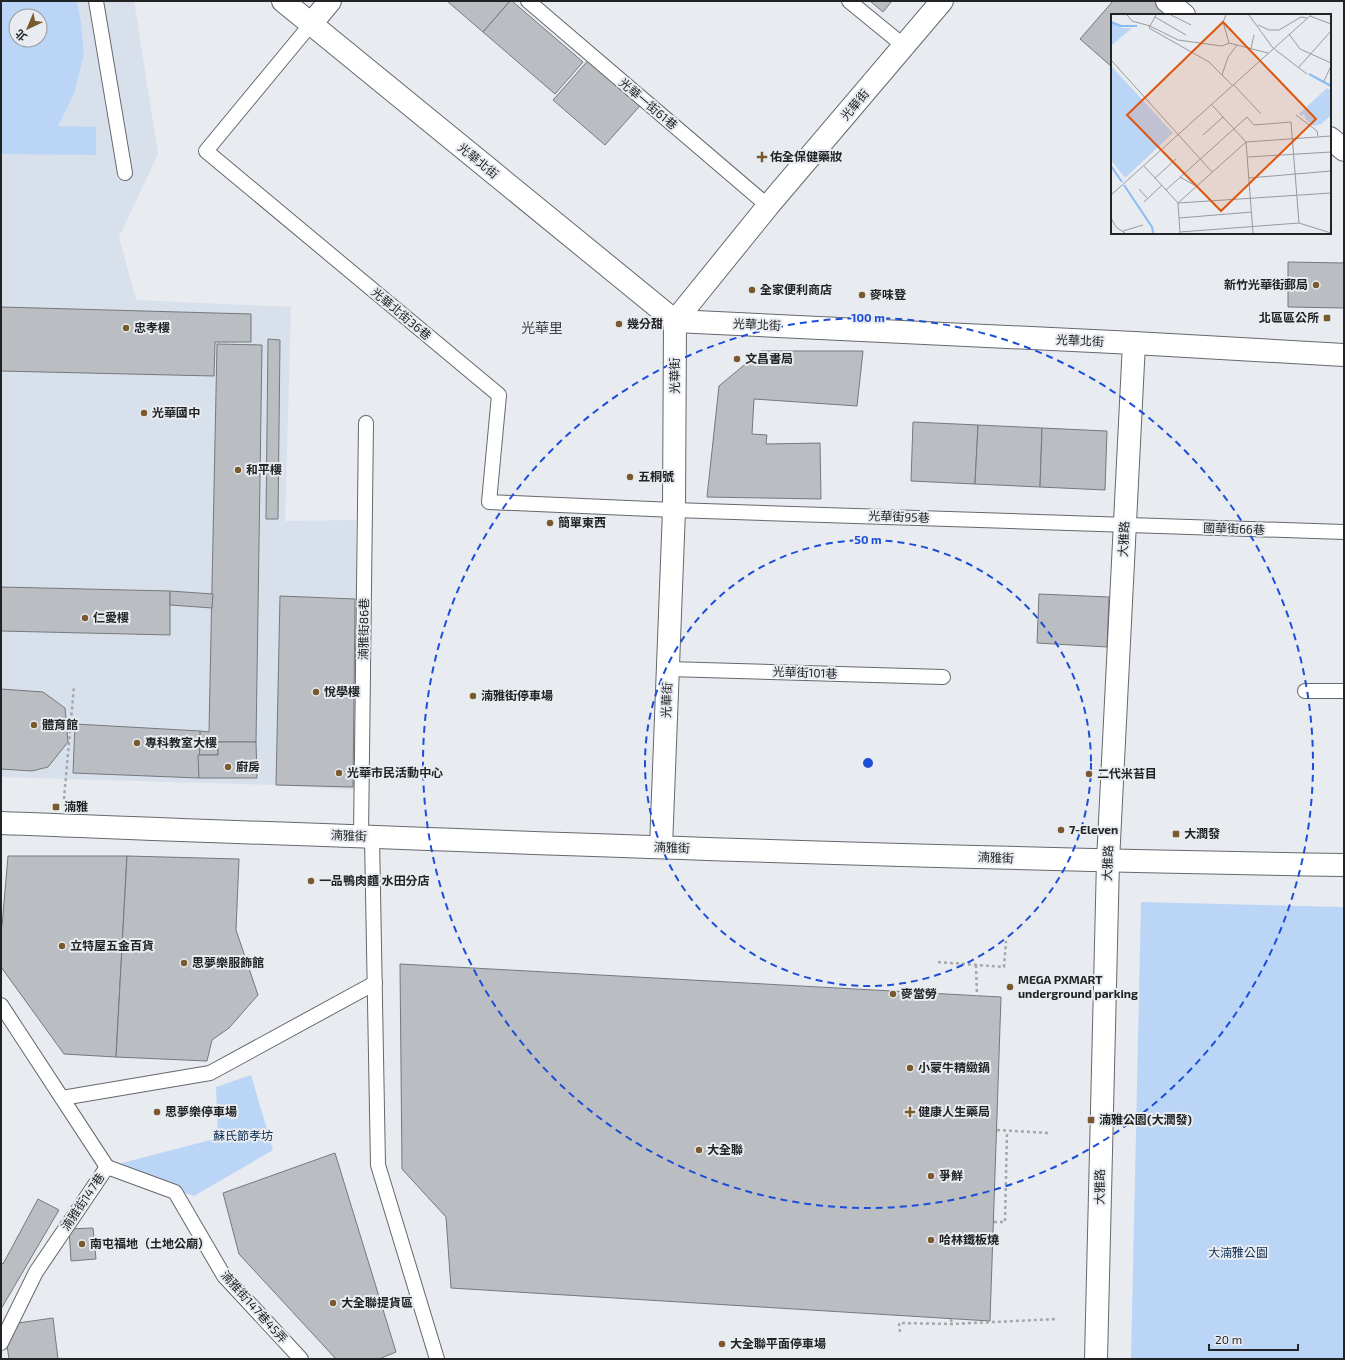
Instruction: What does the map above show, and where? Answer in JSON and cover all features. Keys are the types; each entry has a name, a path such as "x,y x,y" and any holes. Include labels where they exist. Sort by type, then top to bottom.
{"street":[{"name":"光華北街","path":"283,1 675,321 1134,343 1344,356"},
{"path":"311,24 330,1"},
{"name":"光華街","path":"661,847 674,510 675,321 768,206 942,1"},
{"path":"1167,1 1183,14"},
{"path":"1331,139 1344,150"},
{"name":"大雅路","path":"1096,1359 1108,861 1134,343"},
{"name":"湳雅街","path":"1,823 366,837 1108,861 1344,865"}],"lane":[{"path":"96,1 125,173"},
{"name":"光華一街61巷","path":"528,1 768,206"},
{"path":"849,1 904,46"},
{"name":"光華北街36巷","path":"311,24 206,151 499,395 489,502 674,510"},
{"name":"湳雅街86巷","path":"366,422 366,837 375,983 378,1165 432,1357"},
{"name":"光華街95巷","path":"674,510 1125,525"},
{"name":"國華街66巷","path":"1125,525 1344,532"},
{"name":"光華街101巷","path":"668,669 943,677"},
{"path":"1305,691 1344,692"},
{"path":"62,1098 210,1073 375,983"},
{"name":"湳雅街147巷","path":"1,1005 107,1167 36,1272 1,1343"},
{"name":"湳雅街147巷45弄","path":"107,1167 174,1192 224,1276 300,1359"}],"path":[{"path":"65,826 64,801 74,686"},
{"path":"938,962 1004,967 1006,941"},
{"path":"976,965 977,996"},
{"path":"997,1130 1048,1133"},
{"path":"994,1222 1005,1222 1007,1131"},
{"path":"951,1319 952,1324"},
{"path":"900,1332 899,1323 952,1324 1057,1319"}],"shaded area":[{"name":"光華國中","path":"1,1 134,1 158,154 119,237 136,300 291,307 285,521 356,520 357,790 276,785 1,777"}],"green space":[{"path":"1,1 77,1 84,54 74,94 58,126 96,127 96,155 1,154"},
{"name":"大湳雅公園","path":"1141,902 1344,907 1344,1359 1131,1359"},
{"name":"蘇氏節孝坊","path":"251,1075 273,1150 194,1196 107,1167 218,1138 216,1087"}],"building":[{"path":"447,1 510,1 483,32"},
{"path":"510,1 512,1 583,62 555,94 483,32"},
{"path":"870,1 892,1 883,12"},
{"path":"1113,1 1154,1 1169,14 1111,14 1111,66 1080,39"},
{"path":"593,55 645,100 605,145 553,100"},
{"name":"新竹光華街郵局","path":"1288,262 1344,263 1344,308 1288,307"},
{"name":"忠孝樓","path":"1,307 251,314 251,342 215,342 214,376 1,371"},
{"path":"268,339 280,340 278,519 266,519"},
{"name":"和平樓","path":"217,344 262,345 256,742 218,742 218,755 198,755 200,731 209,732"},
{"path":"761,351 863,351 857,406 754,399 752,434 767,435 766,444 820,443 821,499 707,497 719,386"},
{"path":"913,422 978,425 975,484 911,481"},
{"path":"978,425 1042,428 1040,487 975,484"},
{"path":"1042,428 1107,431 1105,490 1040,487"},
{"name":"仁愛樓","path":"1,587 170,591 170,635 1,631"},
{"path":"170,591 213,594 212,608 170,605"},
{"path":"1039,594 1109,597 1107,647 1037,643"},
{"name":"悅學樓","path":"280,596 355,599 353,787 276,785"},
{"name":"體育館","path":"1,689 43,692 65,708 68,742 48,767 32,771 1,769"},
{"name":"專科教室大樓","path":"75,724 200,731 199,778 73,773"},
{"name":"廚房","path":"218,742 256,742 257,778 199,778 198,755 218,755"},
{"name":"立特屋五金百貨","path":"8,856 127,856 116,1057 64,1054 1,967 1,926"},
{"name":"思夢樂服飾館","path":"127,856 239,859 236,930 258,995 229,1028 212,1040 207,1061 116,1057"},
{"name":"大全聯","path":"400,964 1001,997 990,1321 451,1288 446,1217 402,1169"},
{"name":"大全聯提貨區","path":"335,1153 396,1352 379,1359 336,1359 239,1254 223,1193"},
{"path":"38,1199 59,1210 1,1309 1,1262 3,1264"},
{"name":"南屯福地（土地公廟）","path":"93,1228 96,1259 71,1261 69,1229"},
{"path":"53,1318 58,1359 9,1359 4,1325"}],"place":[{"name":"佑全保健藥妝","path":"762,157"},
{"name":"新竹光華街郵局","path":"1316,285"},
{"name":"全家便利商店","path":"752,290"},
{"name":"麥味登","path":"862,295"},
{"name":"北區區公所","path":"1327,318"},
{"name":"幾分甜","path":"619,324"},
{"name":"忠孝樓","path":"126,328"},
{"name":"文昌書局","path":"737,359"},
{"name":"光華國中","path":"144,413"},
{"name":"和平樓","path":"238,470"},
{"name":"五桐號","path":"630,477"},
{"name":"簡單東西","path":"550,523"},
{"name":"仁愛樓","path":"85,618"},
{"name":"悅學樓","path":"316,692"},
{"name":"湳雅街停車場","path":"473,696"},
{"name":"體育館","path":"34,725"},
{"name":"專科教室大樓","path":"137,743"},
{"name":"廚房","path":"228,767"},
{"name":"光華市民活動中心","path":"339,773"},
{"name":"二代米苔目","path":"1089,774"},
{"name":"湳雅","path":"56,807"},
{"name":"7-Eleven","path":"1061,830"},
{"name":"大潤發","path":"1176,834"},
{"name":"一品鴨肉麵 水田分店","path":"311,881"},
{"name":"立特屋五金百貨","path":"62,946"},
{"name":"思夢樂服飾館","path":"184,963"},
{"name":"MEGA PXMART underground parking","path":"1010,987"},
{"name":"麥當勞","path":"893,994"},
{"name":"小蒙牛精緻鍋","path":"910,1068"},
{"name":"思夢樂停車場","path":"157,1112"},
{"name":"健康人生藥局","path":"910,1112"},
{"name":"湳雅公園(大潤發)","path":"1091,1120"},
{"name":"大全聯","path":"699,1150"},
{"name":"爭鮮","path":"931,1176"},
{"name":"哈林鐵板燒","path":"931,1240"},
{"name":"南屯福地（土地公廟）","path":"82,1244"},
{"name":"大全聯提貨區","path":"333,1303"},
{"name":"大全聯平面停車場","path":"722,1344"}],"district":[{"name":"光華里","path":"542,328"}]}
